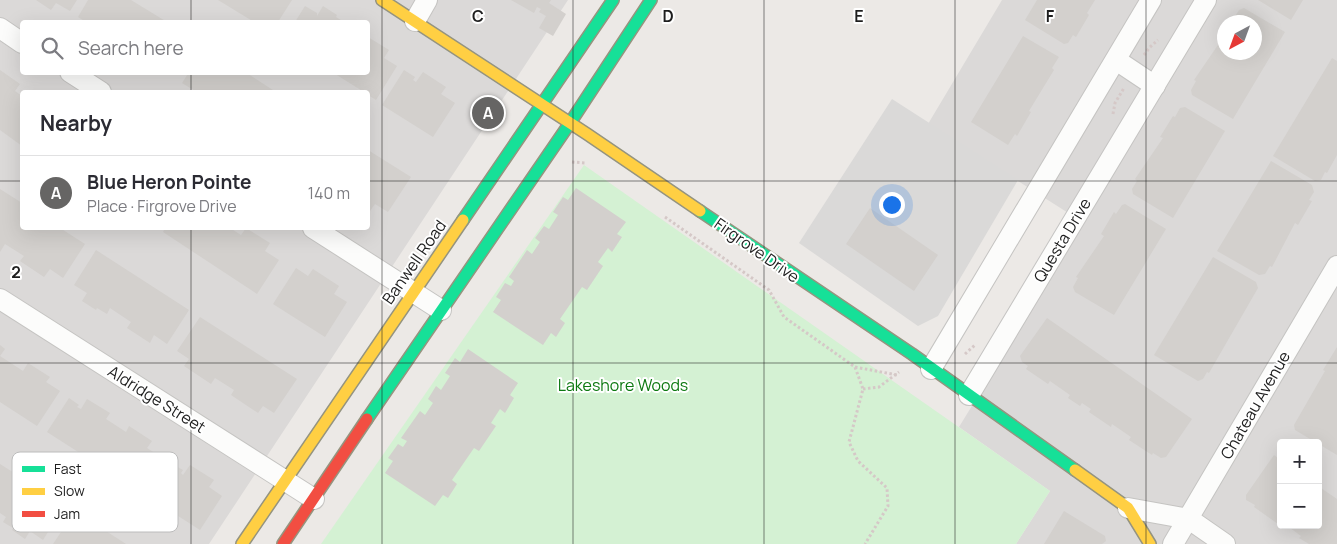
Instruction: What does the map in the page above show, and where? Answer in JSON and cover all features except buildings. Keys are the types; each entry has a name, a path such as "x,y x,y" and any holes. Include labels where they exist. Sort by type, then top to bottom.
{"main road":[{"name":"Firgrove Drive","path":"382,0 570,123 969,395 1128,508 1150,544"},
{"name":"Banwell Road","path":"242,544 614,0"},
{"path":"283,544 570,123 651,0"}],"street":[{"path":"415,20 427,0"},
{"path":"931,369 1151,0"},
{"name":"Questa Drive","path":"969,395 1206,0"},
{"path":"0,28 20,41"},
{"path":"1116,60 1155,86"},
{"path":"75,75 98,90"},
{"path":"317,230 441,310"},
{"name":"Chateau Avenue","path":"1173,544 1337,266"},
{"name":"Aldridge Street","path":"0,299 314,498"},
{"name":"Firgrove Drive","path":"1128,508 1189,519 1225,544"}],"path":[{"path":"566,162 585,162 592,168"},
{"path":"663,216 769,290 784,317 855,367 898,375 879,387 863,389"},
{"path":"855,367 863,389 849,442 858,461 887,488 888,506 865,544"}],"shaded area":[{"path":"0,0 568,0 209,544 0,544"},
{"path":"1002,0 1337,0 1337,544 1016,544 1050,491 959,427 1084,223 928,124"},
{"path":"892,99 1018,180 938,316 918,326 799,243"}],"green space":[{"name":"Lakeshore Woods","path":"584,165 1050,491 1016,544 321,544"}],"traffic: fast":[{"path":"463,220 613,0"},
{"path":"367,419 570,123 651,0"},
{"path":"700,211 912,354 1075,470"}],"traffic: slow":[{"path":"382,0 587,134 700,211"},
{"path":"242,544 463,220"},
{"path":"1075,470 1128,508 1150,544"}],"traffic: jam":[{"path":"283,544 367,419"}],"place":[{"name":"Blue Heron Pointe","path":"488,113"}]}
